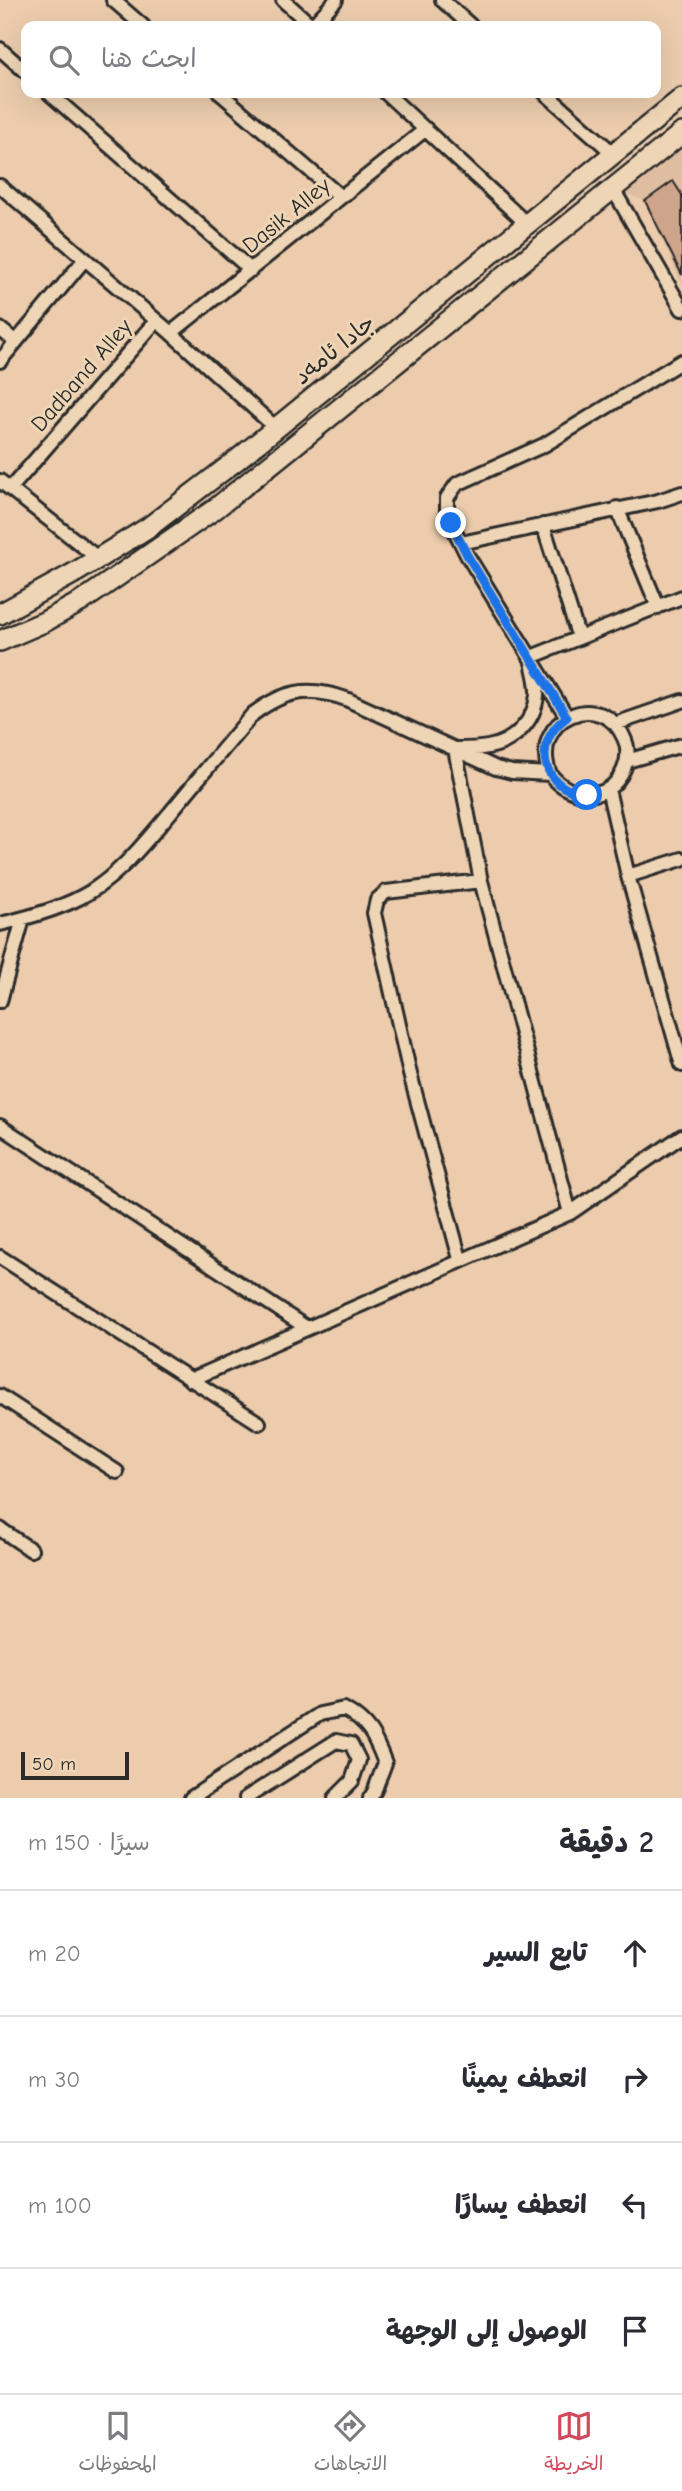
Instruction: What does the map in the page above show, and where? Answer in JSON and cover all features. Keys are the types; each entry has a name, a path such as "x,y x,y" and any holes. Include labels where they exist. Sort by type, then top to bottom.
{"main road":[{"name":"جادا ئامەد","path":"0,614 99,559 149,527 276,428 682,98"},
{"path":"0,641 64,612 183,532 277,461 682,133"},
{"path":"451,285 468,307"},
{"path":"414,316 432,336"}],"street":[{"path":"113,0 132,21"},
{"path":"283,0 306,21"},
{"path":"317,21 336,0"},
{"path":"442,0 465,21"},
{"path":"0,49 21,68"},
{"path":"65,98 251,270"},
{"path":"226,98 341,197"},
{"path":"392,98 527,225"},
{"path":"551,98 614,154"},
{"name":"Dasik Alley","path":"171,333 426,129"},
{"path":"0,186 171,333 276,428"},
{"path":"613,189 682,309"},
{"path":"0,361 85,259"},
{"name":"Dadband Alley","path":"5,485 156,321"},
{"path":"0,329 16,342"},
{"path":"567,717 461,543 447,515 447,498 457,484 544,445 682,361"},
{"path":"5,485 99,559"},
{"path":"461,543 658,501 682,493"},
{"path":"617,508 658,607"},
{"path":"543,525 579,638"},
{"path":"531,657 682,597"},
{"path":"455,749 488,747 503,743 527,723 534,709 537,693 531,657"},
{"path":"0,924 71,902 92,891 114,874 253,714 269,702 287,694 307,691 337,696 496,768 512,772 550,774"},
{"path":"615,723 682,701"},
{"path":"592,712 615,723 626,743 627,761 623,772 608,789 598,793 576,794 566,790 550,774 546,764 546,742 551,732 567,717 579,713 592,712"},
{"path":"627,761 682,745"},
{"path":"455,749 481,881 570,1213"},
{"path":"608,789 628,876 677,1019 682,1065"},
{"path":"628,876 682,859"},
{"path":"460,1259 410,1074 374,906 386,892 481,881"},
{"path":"0,1001 23,919"},
{"path":"0,1126 307,1328"},
{"path":"190,1380 460,1259 570,1213 682,1136"},
{"path":"0,1257 259,1423"},
{"path":"0,1396 117,1472"},
{"path":"0,1529 31,1550"},
{"path":"191,1798 320,1714 344,1709 360,1718 376,1738 385,1763 370,1798"},
{"path":"246,1798 336,1741 351,1744 359,1760 352,1781 335,1798"}],"shaded area":[{"path":"682,149 682,284 645,201 621,192"}],"building":[{"path":"673,181 682,195 682,275 645,201"}],"route":[{"path":"451,523 467,555 567,717 558,723 546,742 546,764 550,774 566,790 587,795"}]}
